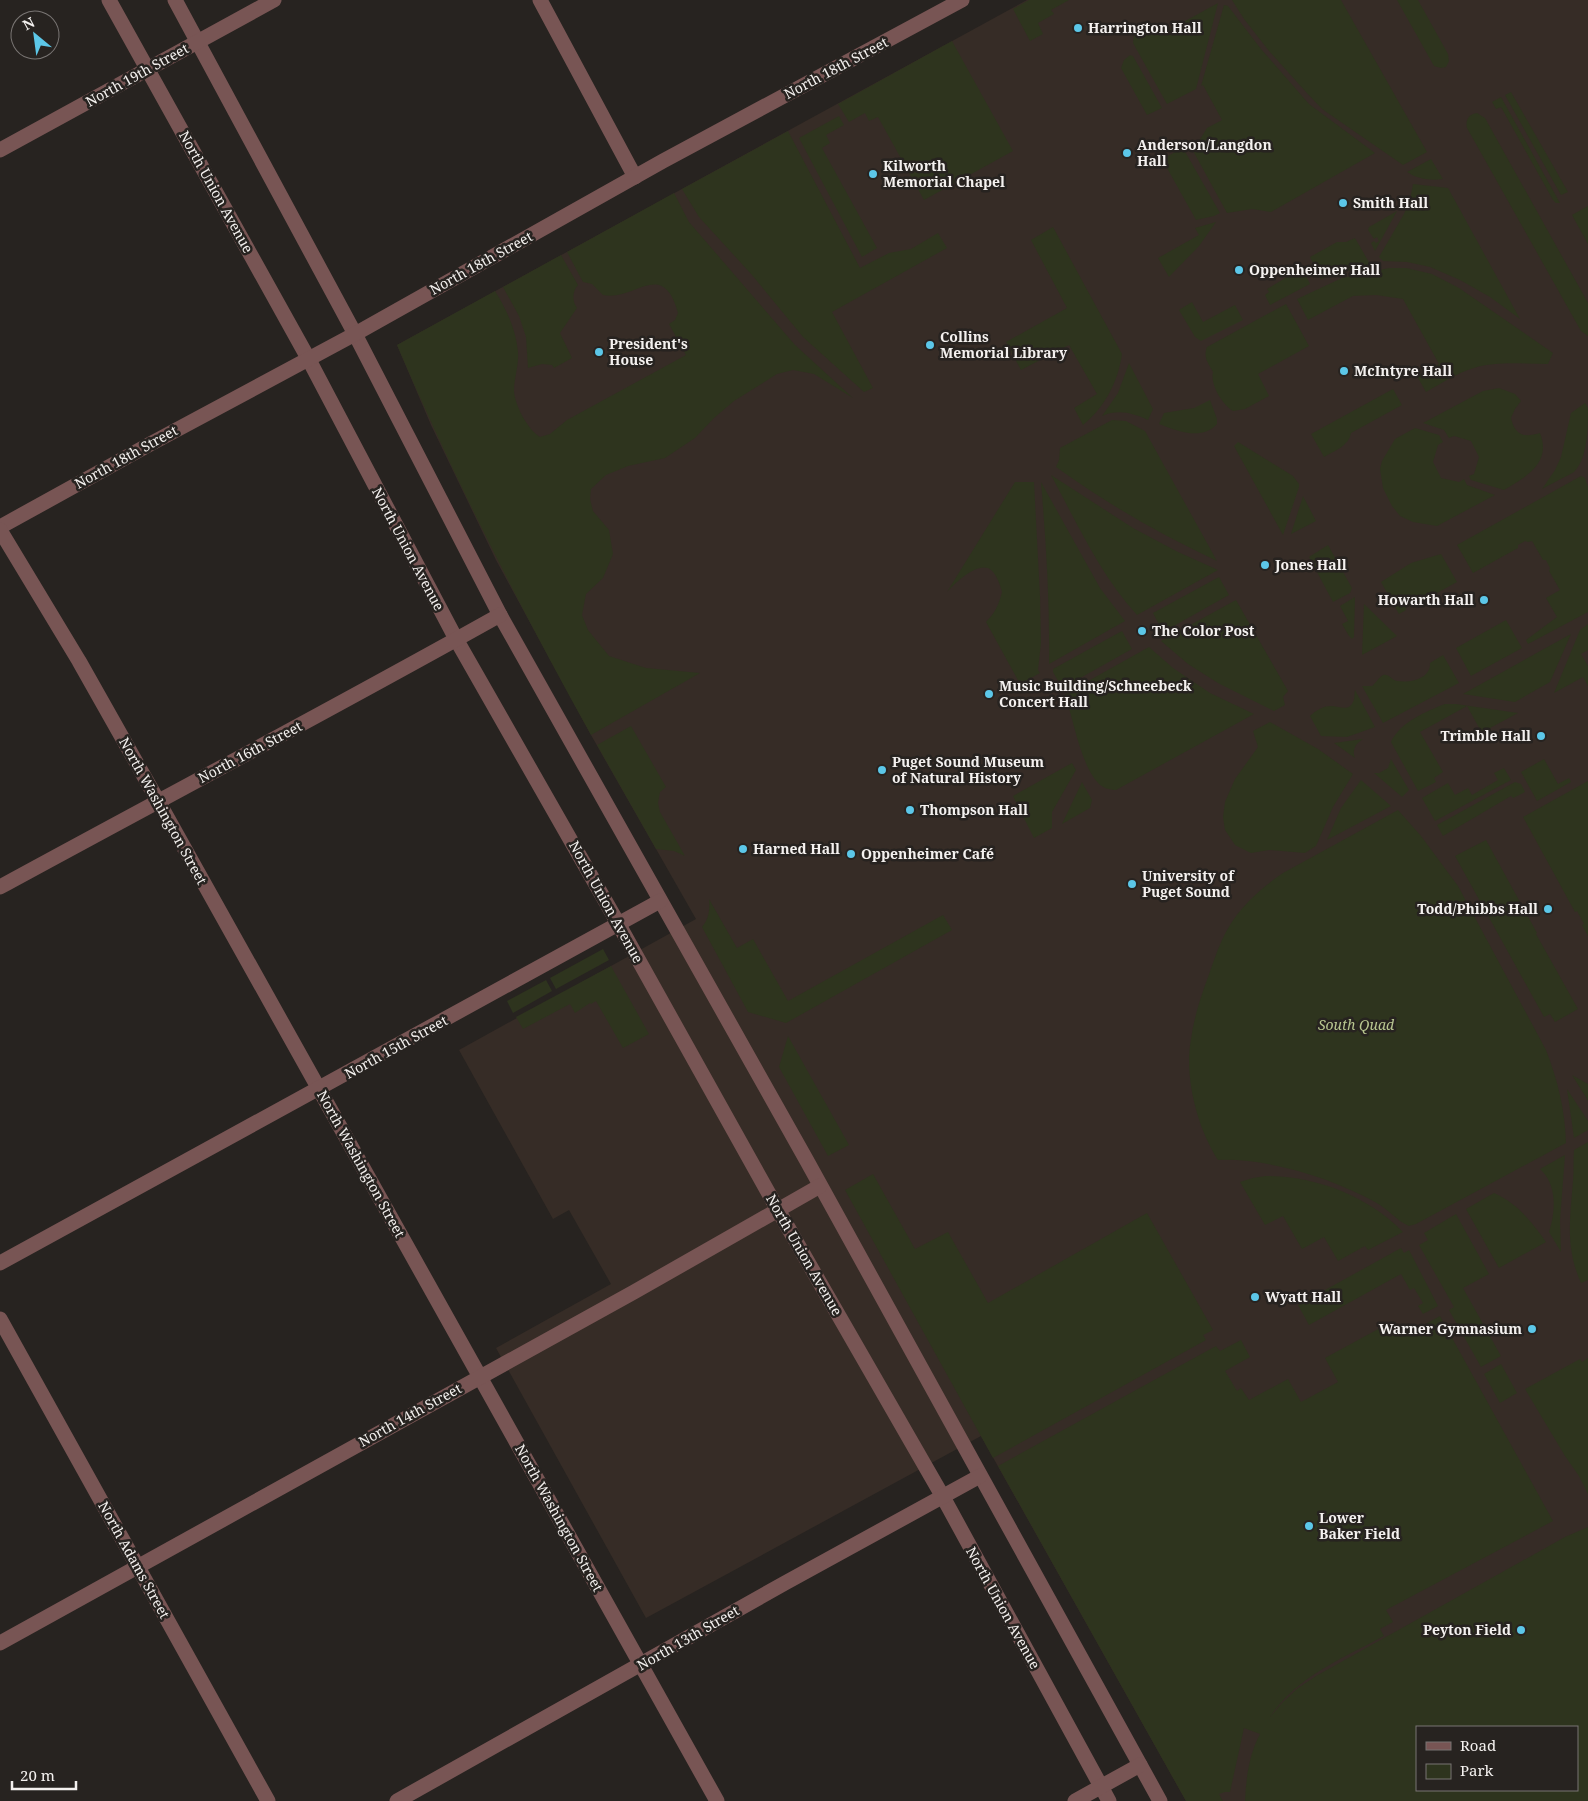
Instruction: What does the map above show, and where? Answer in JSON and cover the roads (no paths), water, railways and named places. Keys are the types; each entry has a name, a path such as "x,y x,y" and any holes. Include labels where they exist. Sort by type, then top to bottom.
{"street":[{"name":"North Union Avenue","path":"110,0 308,358 456,640 619,925 778,1210 943,1497 1109,1801"},
{"path":"175,0 355,334 500,615 820,1186 1160,1801"},
{"name":"North 19th Street","path":"0,150 274,0"},
{"path":"540,0 635,177"},
{"name":"North 18th Street","path":"0,528 355,334 635,177 962,0"},
{"name":"North Washington Street","path":"0,528 79,660 717,1801"},
{"name":"North 16th Street","path":"0,888 158,801 304,724 500,615"},
{"name":"North 15th Street","path":"0,1263 319,1090 660,901"},
{"name":"North 14th Street","path":"0,1643 820,1186"},
{"name":"North Adams Street","path":"0,1319 268,1801"},
{"name":"North 13th Street","path":"397,1801 980,1476"},
{"path":"1075,1801 1140,1765"}],"place":[{"name":"Harrington Hall","path":"1078,28"},
{"name":"Anderson/Langdon Hall","path":"1127,153"},
{"name":"Kilworth Memorial Chapel","path":"873,174"},
{"name":"Smith Hall","path":"1343,203"},
{"name":"Oppenheimer Hall","path":"1239,270"},
{"name":"Collins Memorial Library","path":"930,345"},
{"name":"President's House","path":"599,352"},
{"name":"McIntyre Hall","path":"1344,371"},
{"name":"Jones Hall","path":"1265,565"},
{"name":"Howarth Hall","path":"1484,600"},
{"name":"The Color Post","path":"1142,631"},
{"name":"Music Building/Schneebeck Concert Hall","path":"989,694"},
{"name":"Trimble Hall","path":"1541,736"},
{"name":"Puget Sound Museum of Natural History","path":"882,770"},
{"name":"Thompson Hall","path":"910,810"},
{"name":"Harned Hall","path":"743,849"},
{"name":"Oppenheimer Café","path":"851,854"},
{"name":"University of Puget Sound","path":"1132,884"},
{"name":"Todd/Phibbs Hall","path":"1548,909"},
{"name":"Wyatt Hall","path":"1255,1297"},
{"name":"Warner Gymnasium","path":"1532,1329"},
{"name":"Lower Baker Field","path":"1309,1526"},
{"name":"Peyton Field","path":"1521,1630"}],"park label":[{"name":"South Quad","path":"1356,1025"}]}
